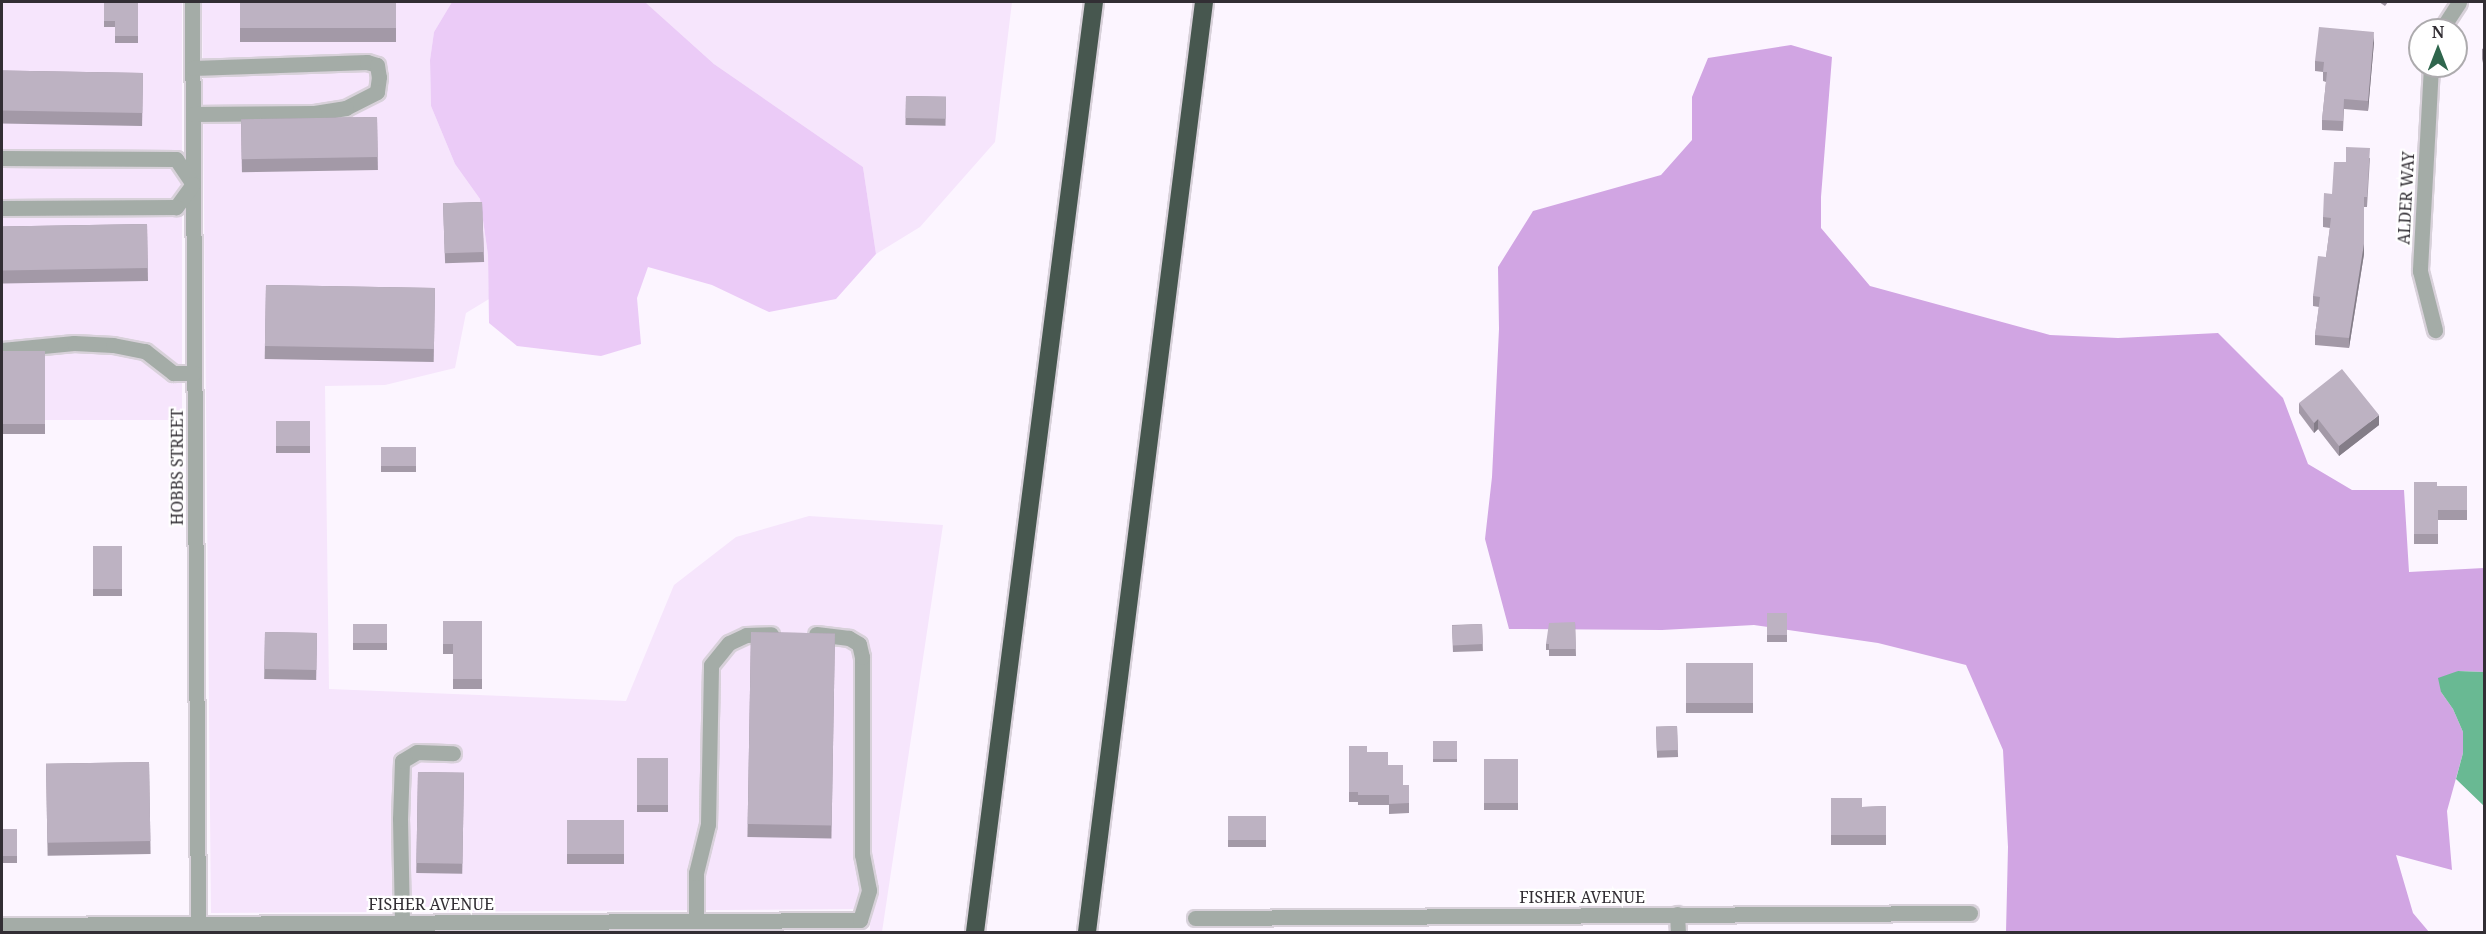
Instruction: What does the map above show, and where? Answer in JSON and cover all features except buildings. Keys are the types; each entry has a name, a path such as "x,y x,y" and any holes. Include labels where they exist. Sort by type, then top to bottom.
{"highway":[{"path":"975,933 1094,2"},
{"path":"1087,933 1204,2"}],"street":[{"name":"HOBBS STREET","path":"192,2 198,928"},
{"path":"2449,18 2459,2"},
{"path":"193,68 367,62 377,65 379,77 377,92 346,108 314,113 193,114"},
{"name":"ALDER WAY","path":"2430,78 2420,271 2435,330"},
{"path":"2,158 176,159 193,184 176,207 2,208"},
{"path":"2,350 74,343 113,345 144,351 173,373 194,373"},
{"path":"696,920 696,873 708,824 711,665 729,644 746,635 781,634"},
{"name":"FISHER AVENUE","path":"11,928 337,928 402,922 612,927 696,920 787,926 860,920 869,890 862,855 862,657 859,644 849,638 804,634"},
{"path":"402,922 400,819 402,761 417,752 453,753"},
{"path":"1677,914 1678,933"},
{"name":"FISHER AVENUE","path":"1195,918 1970,914"}],"shaded area":[{"path":"2,2 182,2 182,420 2,420"},
{"path":"202,2 452,2 434,32 430,60 431,106 455,164 480,199 488,255 489,299 466,313 455,368 385,385 325,386 329,689 626,701 674,585 736,537 809,516 943,525 882,932 797,932 870,931 870,909 211,913"},
{"path":"452,2 645,2 714,64 863,167 876,254 836,299 769,312 712,285 648,267 637,298 641,344 601,356 517,346 489,323 488,255 480,199 455,164 431,106 430,60 434,32"},
{"path":"645,2 1012,2 995,142 920,227 876,254 863,167 714,64"},
{"path":"1791,45 1832,57 1821,197 1821,228 1870,286 2050,335 2118,338 2218,333 2283,398 2308,464 2352,490 2404,490 2409,572 2484,568 2484,672 2458,671 2441,692 2453,709 2463,732 2463,753 2447,811 2452,870 2396,855 2413,913 2429,932 2006,932 2008,847 2003,750 1966,665 1878,643 1754,625 1662,630 1509,629 1485,539 1492,477 1499,329 1498,267 1533,211 1661,175 1692,140 1692,97 1708,58"},
{"path":"2458,671 2484,672 2484,806 2456,779 2463,753 2463,732 2453,709 2441,692 2438,678"},
{"path":"777,930 777,932 533,932"}]}
